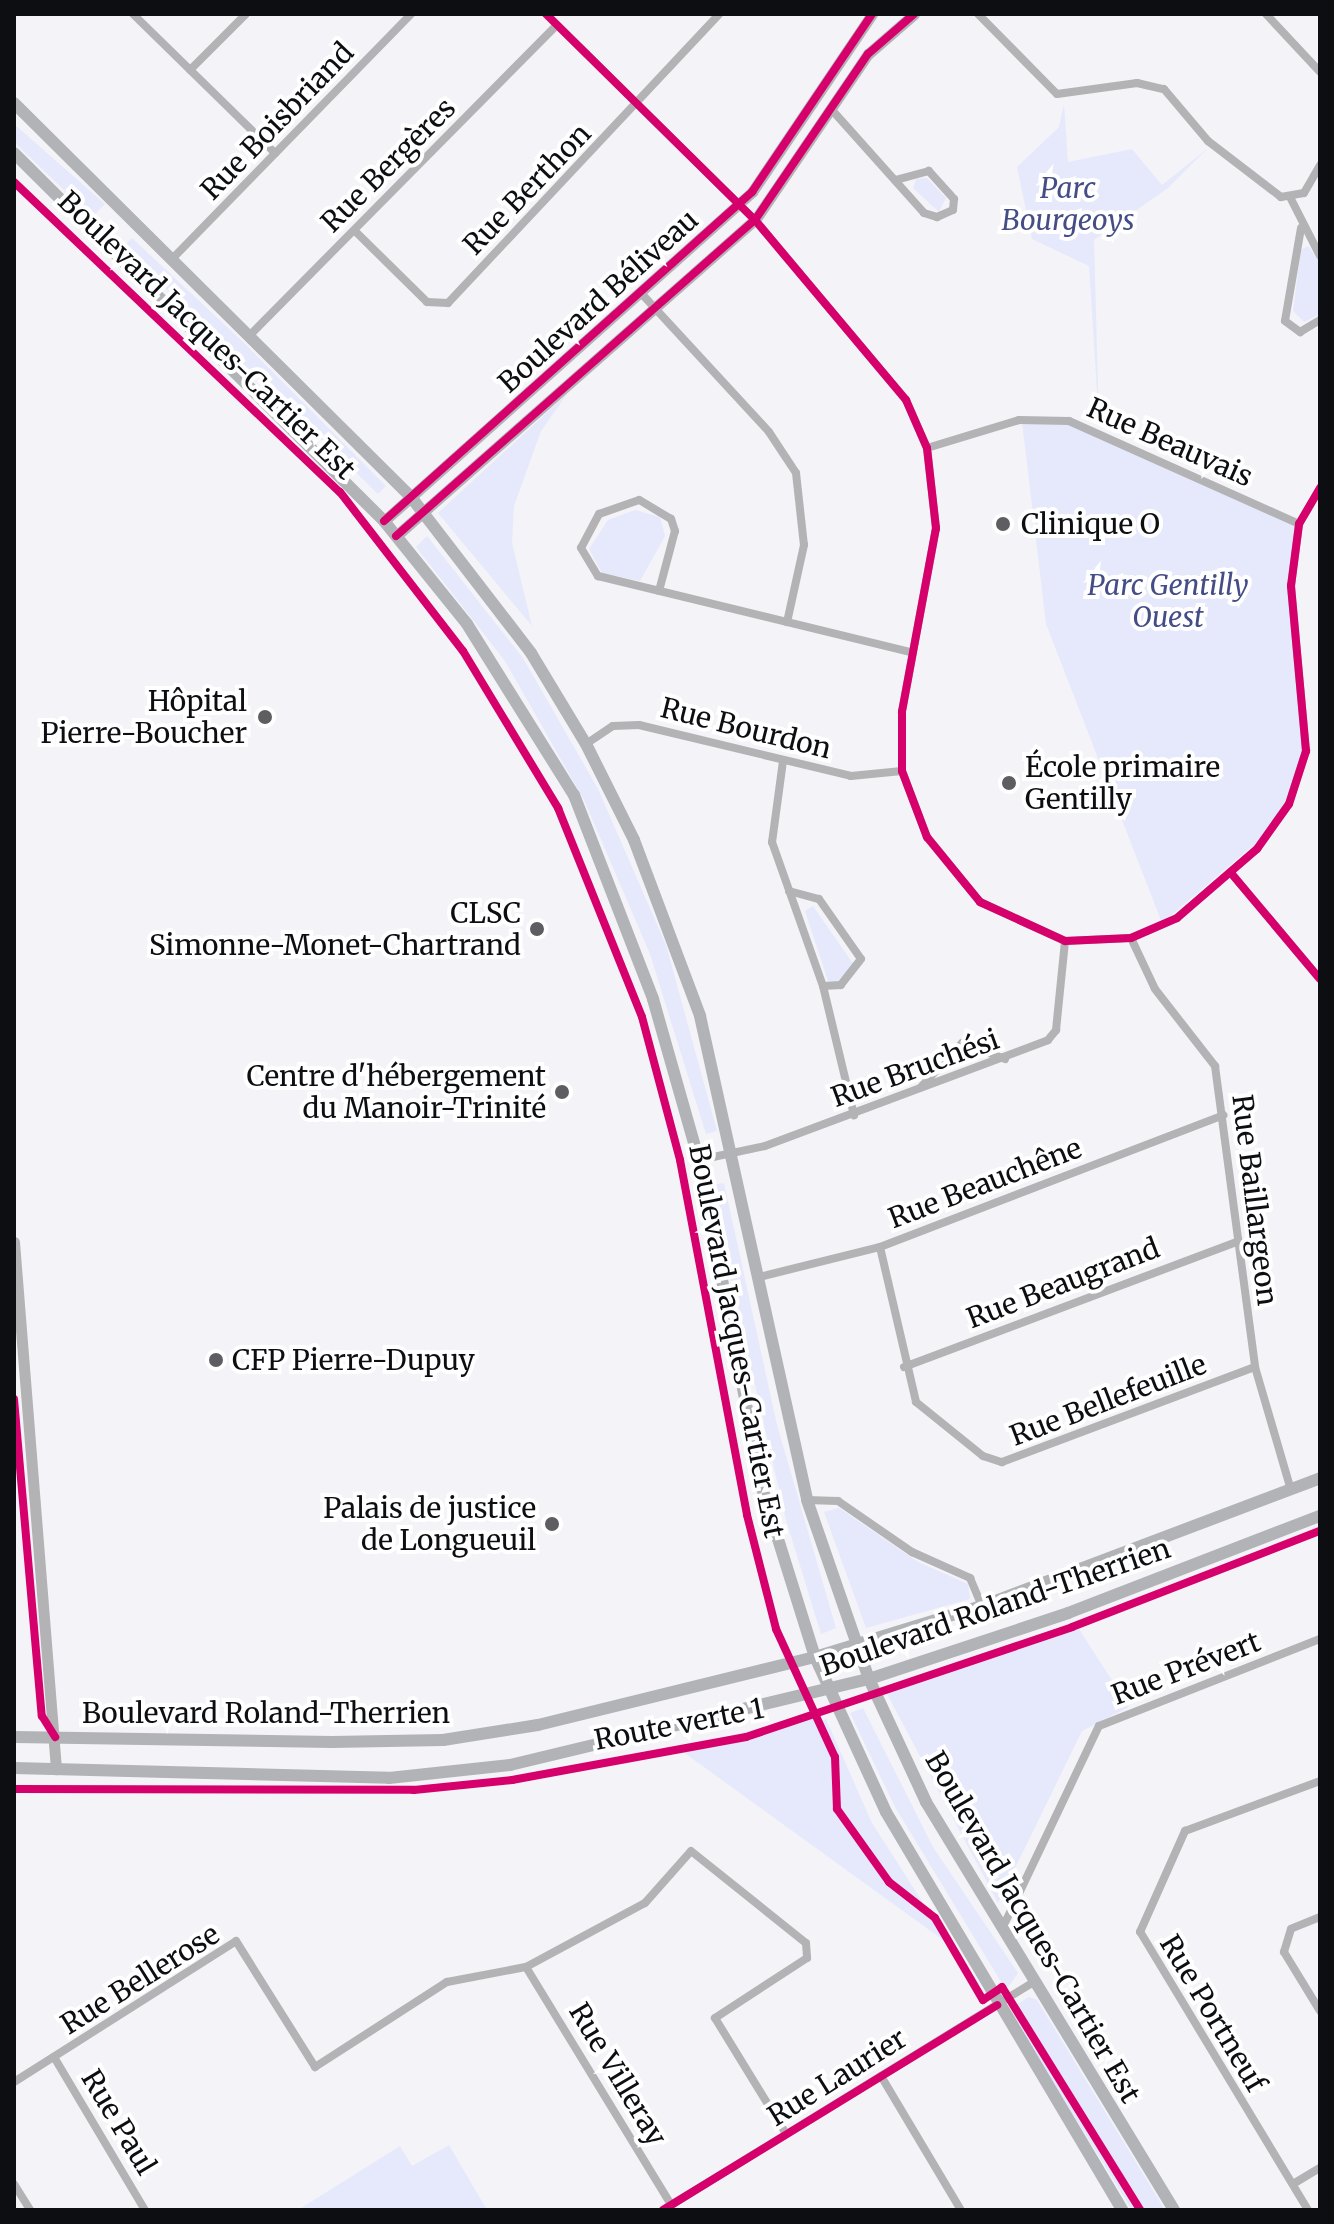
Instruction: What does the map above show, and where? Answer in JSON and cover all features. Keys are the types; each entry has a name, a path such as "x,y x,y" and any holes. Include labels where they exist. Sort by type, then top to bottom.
{"main road":[{"name":"Boulevard Jacques-Cartier Est","path":"14,103 411,497 531,653 586,744 670,927 732,1152 807,1500 869,1679 926,1802 1174,2210"},
{"name":"Boulevard Jacques-Cartier Est","path":"14,153 384,521 467,624 574,795 653,999 699,1160 762,1488 815,1657 886,1812 997,2005 1122,2210"},
{"name":"Boulevard Roland-Therrien","path":"14,1737 443,1740 538,1725 815,1657 982,1606 1320,1478"},
{"name":"Boulevard Roland-Therrien","path":"14,1768 419,1775 551,1756 830,1691 869,1679 1068,1613 1320,1516"}],"street":[{"path":"133,14 275,153"},
{"path":"190,70 246,14"},
{"name":"Rue Boisbriand","path":"173,258 411,14"},
{"path":"546,14 755,220 876,357 927,448 936,528 902,712 902,771 951,875 1006,918 1065,941 1131,938 1177,918 1231,873 1279,822 1306,751 1291,586 1299,524 1320,488"},
{"name":"Rue Berthon","path":"355,231 427,302 448,303 639,105 719,14"},
{"name":"Boulevard Béliveau","path":"384,521 739,204 783,151 872,14"},
{"name":"Boulevard Béliveau","path":"396,536 755,220 880,39 914,14"},
{"path":"978,14 1057,94 1137,83 1164,89 1239,169 1291,199 1301,228 1320,256"},
{"path":"1266,14 1320,72"},
{"name":"Rue Bergères","path":"250,335 557,25"},
{"path":"832,110 895,180 930,216 955,205 929,171 895,180"},
{"path":"1291,199 1304,193 1320,165"},
{"path":"1301,228 1285,321 1300,332 1320,320"},
{"path":"640,292 769,432 796,473 804,545 787,622"},
{"name":"Rue Beauvais","path":"927,448 1019,420 1069,421 1299,524"},
{"path":"659,591 675,531 671,519 639,500 599,514 582,535 590,570 659,591 913,653"},
{"name":"Rue Bourdon","path":"586,744 613,726 639,725 851,776 902,771"},
{"path":"783,761 770,823 789,891 823,986 854,1115"},
{"path":"1231,873 1318,973"},
{"path":"789,891 819,899 861,959 841,985 823,986"},
{"name":"Rue Baillargeon","path":"1131,938 1155,989 1211,1056 1223,1115 1255,1367 1291,1490"},
{"name":"Rue Bruchési","path":"699,1160 854,1115 1005,1059 1056,1030 1065,941"},
{"path":"917,1091 962,1043 1005,1059"},
{"name":"Rue Beauchêne","path":"759,1277 880,1247 1223,1115"},
{"name":"Rue Beaugrand","path":"904,1367 1239,1241"},
{"path":"14,1242 56,1769"},
{"name":"Rue Bellefeuille","path":"880,1247 904,1367 916,1402 934,1421 1002,1462 1255,1367"},
{"name":"Boulevard Roland-Therrien","path":"807,1500 838,1501 912,1552 970,1578 982,1606"},
{"name":"Rue Prévert","path":"1002,1929 1099,1726 1320,1639"},
{"name":"Rue Portneuf","path":"1308,2210 1140,1932 1185,1831 1320,1781"},
{"name":"Rue Bellerose","path":"14,2082 236,1941 315,2067 447,1982 526,1967 645,1903 691,1851 806,1943 807,1958 715,2018 786,2134"},
{"path":"1320,1917 1291,1929 1284,1952 1320,2011"},
{"name":"Rue Villeray","path":"526,1967 667,2207"},
{"name":"Rue Laurier","path":"667,2207 1034,1982"},
{"name":"Rue Paul","path":"54,2057 145,2210"},
{"path":"881,2076 961,2210"},
{"path":"1293,2184 1320,2168"},
{"path":"14,2184 30,2210"}],"green space":[{"name":"Parc Bourgeoys","path":"1064,104 1068,162 1132,149 1162,185 1207,149 1168,188 1094,240 1099,422 1089,266 1032,239 1017,167 1059,127"},
{"path":"14,124 105,204 92,217 14,142"},
{"path":"927,178 946,198 939,212 913,188 916,179"},
{"path":"132,238 242,341 386,486 378,494 123,247"},
{"path":"1308,246 1320,263 1320,314 1304,322 1293,311 1301,250"},
{"path":"567,394 541,431 514,506 512,543 532,626 438,513"},
{"name":"Parc Gentilly Ouest","path":"1022,422 1068,423 1295,525 1289,584 1305,750 1294,786 1263,837 1162,923 1046,624"},
{"path":"635,510 660,517 665,536 640,581 602,573 589,549 608,520"},
{"path":"427,536 523,658 598,789 666,945 717,1131 706,1134 650,954 584,800 505,661 416,547"},
{"path":"813,906 854,965 836,983 828,981 805,911"},
{"path":"724,1183 777,1425 836,1628 821,1634 786,1520 709,1186"},
{"path":"839,1508 918,1562 968,1584 970,1599 866,1628 824,1512"},
{"path":"1079,1629 1129,1707 1082,1731 998,1903 886,1692"},
{"path":"863,1708 933,1847 1018,1973 1006,1990 895,1807 850,1713"},
{"path":"812,1714 816,1722 826,1719 872,1823 950,1945 679,1749"},
{"path":"1029,1997 1037,2000 1165,2210 1132,2210 1016,2022 1014,2006"},
{"path":"449,2145 487,2210 298,2210 400,2146 412,2166"}],"cycle path":[{"path":"546,14 755,220 906,400 927,448 936,528 902,712 902,771 927,837 980,902 1065,941 1131,938 1177,918 1257,849 1289,804 1306,751 1291,586 1299,524 1320,488"},
{"path":"384,521 752,192 872,14"},
{"path":"396,536 755,220 868,54 914,14"},
{"path":"14,182 340,492 463,651 558,808 642,1017 680,1160 747,1515 776,1629 835,1757 837,1809 889,1882 935,1918 983,2000 1002,1987 1140,2210"},
{"path":"1231,873 1320,979"},
{"path":"14,1399 42,1716 55,1737"},
{"name":"Route verte 1","path":"14,1789 414,1790 512,1780 746,1737 1072,1627 1320,1531"},
{"path":"663,2210 997,2005"}],"place":[{"name":"Clinique O","path":"1003,524"},
{"name":"Hôpital Pierre-Boucher","path":"265,717"},
{"name":"École primaire Gentilly","path":"1009,783"},
{"name":"CLSC Simonne-Monet-Chartrand","path":"537,929"},
{"name":"Centre d'hébergement du Manoir-Trinité","path":"562,1092"},
{"name":"CFP Pierre-Dupuy","path":"216,1360"},
{"name":"Palais de justice de Longueuil","path":"552,1524"}]}
